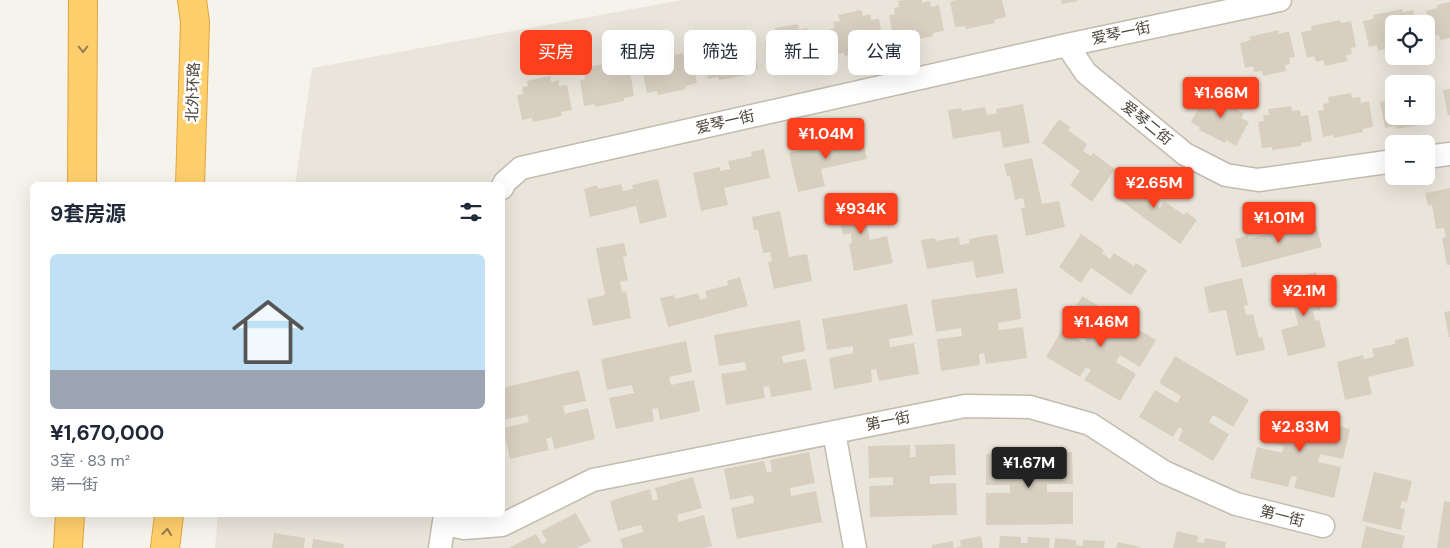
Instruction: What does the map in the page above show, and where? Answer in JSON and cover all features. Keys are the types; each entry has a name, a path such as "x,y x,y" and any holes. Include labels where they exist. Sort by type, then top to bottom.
{"highway":[{"path":"82,182 83,0"},
{"name":"北外环路","path":"190,182 194,7"},
{"path":"165,548 169,517"}],"street":[{"name":"爱琴一街","path":"505,182 521,168 1067,45 1280,0"},
{"name":"爱琴二街","path":"1067,45 1093,80 1185,154 1226,176 1258,180 1385,163"},
{"path":"1435,156 1450,154"},
{"name":"第一街","path":"444,519 464,528 502,525 593,480 965,406 1030,407 1090,424 1164,472 1236,504 1322,526"},
{"path":"834,432 855,548"},
{"path":"440,548 444,519"}],"shaded area":[{"path":"682,0 1450,0 1450,548 215,548 218,517 505,517 505,182 295,182 312,68"}],"building":[{"path":"922,0 922,3 930,1 931,7 939,5 944,31 920,39 920,30 892,30 889,15 895,14 894,8 899,7 898,1"},
{"path":"956,0 1002,0 1006,17 994,20 995,23 966,29 966,26 955,27 950,2"},
{"path":"1061,0 1078,0 1078,1 1062,4"},
{"path":"1450,2 1450,38 1440,40 1439,35 1435,36 1435,15 1427,15 1426,11 1437,8 1436,5"},
{"path":"1402,9 1403,12 1413,10 1414,15 1385,15 1385,49 1378,51 1377,45 1369,47 1363,21 1374,19 1373,15"},
{"path":"861,10 863,16 870,14 871,20 879,19 881,30 848,30 848,55 845,56 844,53 838,54 838,30 829,29 835,28 833,22 840,21 838,15"},
{"path":"1340,20 1341,23 1351,21 1356,47 1351,48 1352,54 1346,55 1348,61 1325,66 1323,60 1316,62 1314,56 1307,58 1301,32 1312,30 1311,26"},
{"path":"798,24 799,30 775,30 775,28"},
{"path":"1278,30 1279,34 1289,31 1295,57 1289,58 1290,64 1285,65 1286,71 1263,76 1262,71 1254,72 1253,66 1245,68 1240,43 1251,40 1249,37"},
{"path":"674,49 675,55 683,53 684,75 695,75 697,83 686,86 686,89 658,95 657,91 647,93 643,75 674,75"},
{"path":"602,64 602,75 631,75 634,96 624,98 624,101 595,107 595,104 584,106 580,80 585,79 584,75 592,75 592,66"},
{"path":"707,75 748,75 719,80 718,77 708,79"},
{"path":"550,76 551,82 559,80 559,86 567,85 572,110 561,112 562,116 533,122 532,118 522,120 517,95 523,94 522,87 528,86 527,81"},
{"path":"1450,89 1450,115 1448,116 1443,90"},
{"path":"1351,93 1352,98 1360,97 1361,103 1369,101 1373,127 1362,129 1363,132 1334,138 1333,135 1323,137 1318,111 1324,110 1323,104 1329,103 1328,97"},
{"path":"1219,94 1240,104 1237,110 1244,113 1241,118 1249,122 1236,146 1226,140 1225,143 1199,130 1200,127 1191,122 1203,99 1208,102 1211,96 1216,99"},
{"path":"1385,101 1385,125 1419,125 1396,129 1395,126 1385,128 1380,102"},
{"path":"1023,104 1030,143 1003,148 1000,131 953,139 948,110 961,108 962,111 985,107 987,115 997,113 996,109"},
{"path":"1291,106 1292,111 1300,110 1301,116 1308,115 1312,141 1301,143 1301,146 1272,150 1272,147 1262,148 1258,122 1264,121 1263,115 1269,115 1268,109"},
{"path":"1059,119 1070,127 1068,130 1087,144 1083,151 1091,156 1093,153 1115,169 1092,202 1070,185 1080,171 1042,143"},
{"path":"861,130 867,159 821,169 825,186 798,192 789,153 816,147 817,151 826,149 825,142 848,137 847,133"},
{"path":"764,149 770,178 724,188 728,205 701,211 693,173 720,167 720,171 730,169 728,161 752,156 751,152"},
{"path":"1032,158 1042,204 1059,201 1065,227 1026,236 1021,208 1025,208 1023,198 1015,200 1010,176 1007,177 1004,164"},
{"path":"1130,172 1141,180 1139,183 1158,197 1154,203 1160,208 1164,201 1184,215 1186,212 1197,220 1180,244 1113,195"},
{"path":"658,179 667,217 640,224 636,206 590,217 584,189 597,185 598,189 621,184 623,191 633,189 632,185"},
{"path":"1450,188 1450,265 1447,265 1442,238 1446,237 1444,228 1436,229 1432,205 1428,206 1425,193"},
{"path":"860,193 870,240 887,236 893,263 854,271 849,244 852,243 851,233 843,235 838,211 834,212 832,199"},
{"path":"780,211 789,257 807,254 812,281 774,289 768,262 772,261 770,252 763,253 758,230 754,230 752,217"},
{"path":"1314,218 1322,247 1242,268 1235,239 1248,236 1249,239 1271,233 1274,241 1281,239 1279,231 1302,225 1301,222"},
{"path":"997,234 1004,273 976,278 973,261 927,269 921,240 935,238 935,241 959,237 960,245 970,243 969,239"},
{"path":"1081,234 1104,250 1102,253 1110,259 1114,253 1134,266 1136,263 1147,270 1131,295 1091,268 1081,283 1059,267"},
{"path":"624,243 627,256 623,257 628,280 620,282 622,292 626,291 631,318 593,326 587,299 605,295 596,248"},
{"path":"1316,272 1319,285 1315,287 1321,310 1313,311 1315,321 1319,320 1326,347 1288,356 1281,330 1298,325 1287,279"},
{"path":"740,277 748,306 668,327 660,298 674,295 675,299 698,293 700,300 707,298 705,291 728,285 727,281"},
{"path":"1242,278 1248,305 1244,306 1246,315 1253,314 1259,338 1262,337 1265,350 1236,356 1226,310 1209,313 1204,287"},
{"path":"1017,288 1021,319 998,323 999,330 1023,327 1027,358 986,364 984,353 979,354 980,365 941,371 937,339 962,336 961,328 936,332 931,300"},
{"path":"1082,296 1156,340 1140,367 1120,355 1116,362 1136,374 1120,401 1084,380 1091,370 1086,367 1080,377 1046,357 1062,330 1084,343 1088,336 1066,323"},
{"path":"907,304 913,335 889,339 890,347 914,343 919,374 879,381 876,369 871,370 872,382 834,389 829,358 853,353 853,346 827,350 822,319"},
{"path":"1450,311 1450,337 1449,337 1444,312"},
{"path":"800,320 805,351 782,356 783,363 806,359 812,390 771,397 769,386 763,387 765,398 726,405 721,374 746,370 745,362 719,366 714,335"},
{"path":"1408,337 1414,366 1368,377 1372,394 1345,400 1337,362 1363,355 1364,359 1374,357 1372,349 1395,344 1395,340"},
{"path":"686,341 692,372 669,377 671,385 694,380 700,411 660,420 658,408 652,409 654,421 616,429 609,398 634,393 632,385 607,390 601,359"},
{"path":"1175,356 1249,400 1233,427 1213,415 1209,422 1229,434 1213,461 1178,440 1183,430 1179,427 1173,437 1139,417 1155,390 1177,403 1181,396 1159,383"},
{"path":"579,370 586,401 563,406 565,414 588,408 595,439 554,449 552,437 546,439 549,450 510,459 505,428 529,422 527,415 505,419 505,387"},
{"path":"1266,409 1350,429 1343,459 1320,454 1318,462 1341,467 1334,498 1294,488 1297,477 1291,476 1288,487 1250,478 1257,447 1282,453 1284,446 1259,440"},
{"path":"955,444 956,475 930,476 930,484 956,483 957,515 870,517 869,486 893,485 893,477 869,478 868,446 910,445 910,457 916,457 915,445"},
{"path":"809,452 815,483 790,488 791,496 816,491 822,522 737,539 731,508 754,503 753,495 730,500 724,469 764,461 767,473 772,471 770,460"},
{"path":"1072,452 1073,484 1047,484 1047,492 1073,492 1073,524 986,525 986,493 1010,493 1010,485 986,485 986,454 1027,453 1027,465 1033,465 1033,453"},
{"path":"1374,472 1412,481 1407,502 1402,501 1400,508 1405,509 1401,530 1362,521"},
{"path":"693,477 702,508 677,515 679,522 704,515 712,546 704,548 623,548 620,539 643,532 641,525 618,531 610,501 650,489 653,501 658,499 655,488"},
{"path":"1444,501 1450,502 1450,548 1437,548"},
{"path":"576,513 591,541 577,548 509,548 536,534 542,544 547,541 541,531"},
{"path":"1366,526 1405,536 1402,548 1361,548"},
{"path":"1177,531 1198,536 1197,542 1204,543 1205,538 1226,542 1225,548 1173,548"},
{"path":"274,533 305,538 304,548 272,548"},
{"path":"981,536 983,548 955,548 961,546 960,540"},
{"path":"1000,536 1021,537 1021,543 1027,543 1028,537 1050,538 1049,548 999,548"},
{"path":"1055,538 1076,540 1076,545 1083,546 1083,540 1105,541 1104,548 1054,548"},
{"path":"313,539 344,544 343,548 312,548"},
{"path":"953,541 954,548 932,548 932,545"},
{"path":"1118,542 1140,547 1140,548 1116,548"}]}
